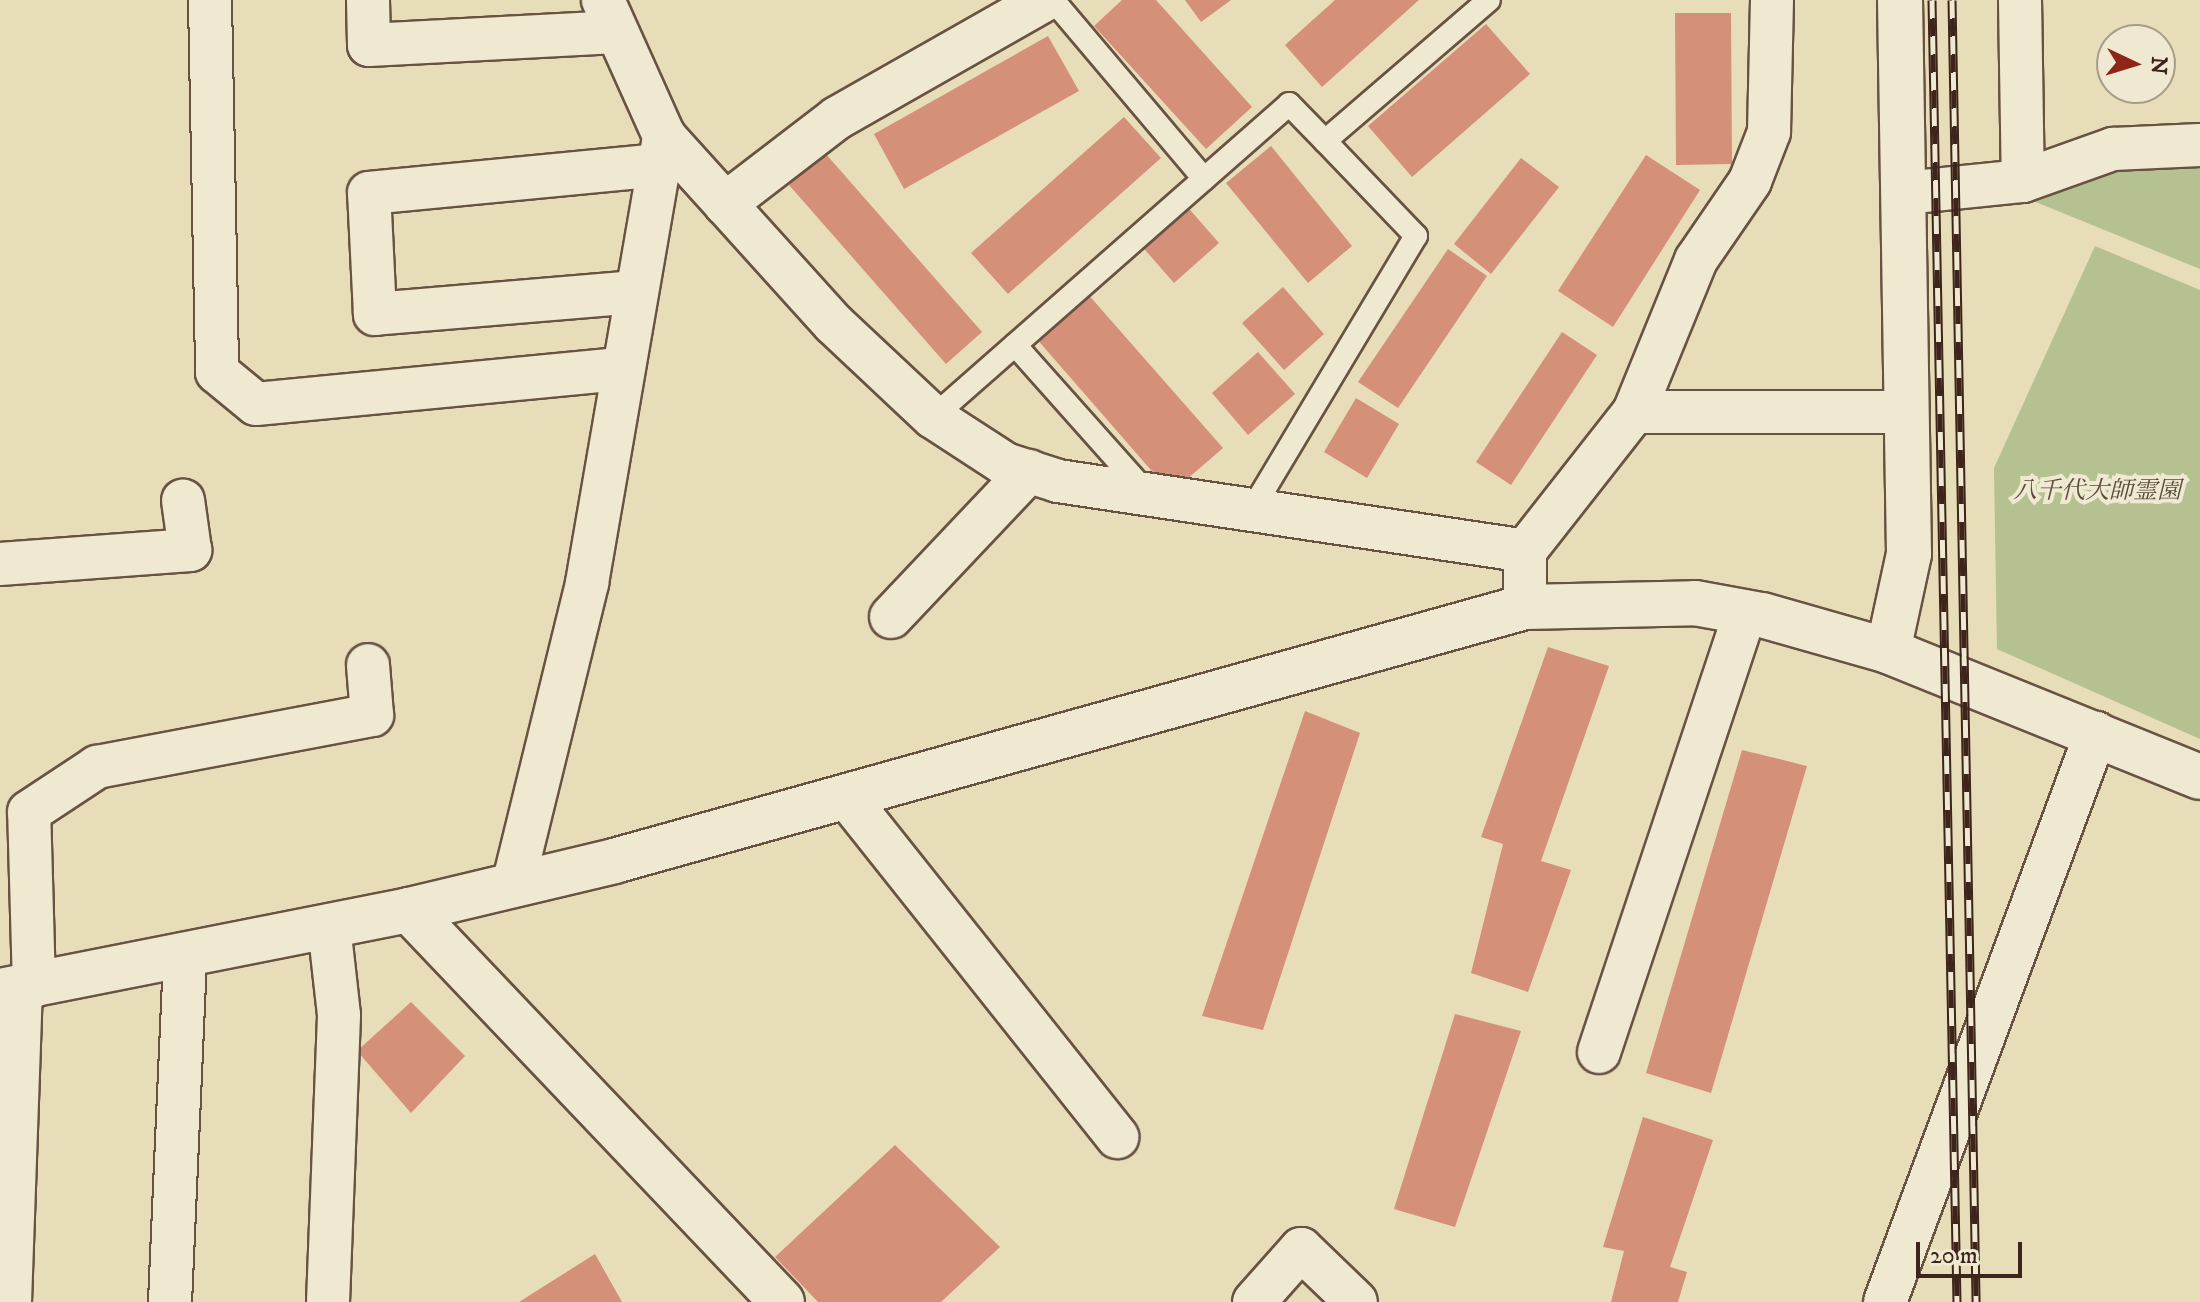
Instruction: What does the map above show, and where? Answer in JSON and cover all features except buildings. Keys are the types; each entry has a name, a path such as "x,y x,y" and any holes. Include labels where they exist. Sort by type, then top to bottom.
{"street":[{"path":"210,0 217,372 256,404 622,369"},
{"path":"368,0 369,45 610,16 662,150 725,204 834,324 933,417 1005,464 1152,499 1525,551"},
{"path":"725,204 837,118 1045,0"},
{"path":"1525,607 1525,551 1634,412 1696,260 1750,181 1761,156 1769,132 1772,0"},
{"path":"1888,651 1909,554 1900,0"},
{"path":"2020,0 2023,181"},
{"path":"1904,193 2023,181 2113,149 2200,145"},
{"path":"636,292 375,314 369,193 662,150"},
{"path":"513,885 587,583 662,150"},
{"path":"1634,412 1907,412"},
{"path":"891,617 1029,471"},
{"path":"0,564 190,550 183,500"},
{"path":"19,988 409,910 513,885 1525,607 1695,603 1745,612 1888,651 2200,777"},
{"path":"1599,1052 1745,612"},
{"path":"10,1302 19,988 29,812 97,767 372,715 368,665"},
{"path":"1885,1302 2096,733"},
{"path":"846,796 1117,1137"},
{"path":"409,910 782,1302"},
{"path":"328,1302 339,1015 329,926"},
{"path":"170,1302 185,955"},
{"path":"1254,1302 1301,1249 1356,1302"}],"lane":[{"path":"1053,0 1204,179"},
{"path":"1325,141 1489,0"},
{"path":"933,417 1289,104 1416,236 1250,513"},
{"path":"1015,345 1152,499"}],"green space":[{"path":"2200,165 2200,269 2031,200 2132,167"},
{"name":"八千代大師霊園","path":"2095,246 2200,290 2200,739 1997,649 1994,468"}],"railway":[{"path":"1932,0 1957,1302"},
{"path":"1952,0 1976,1302"}]}
